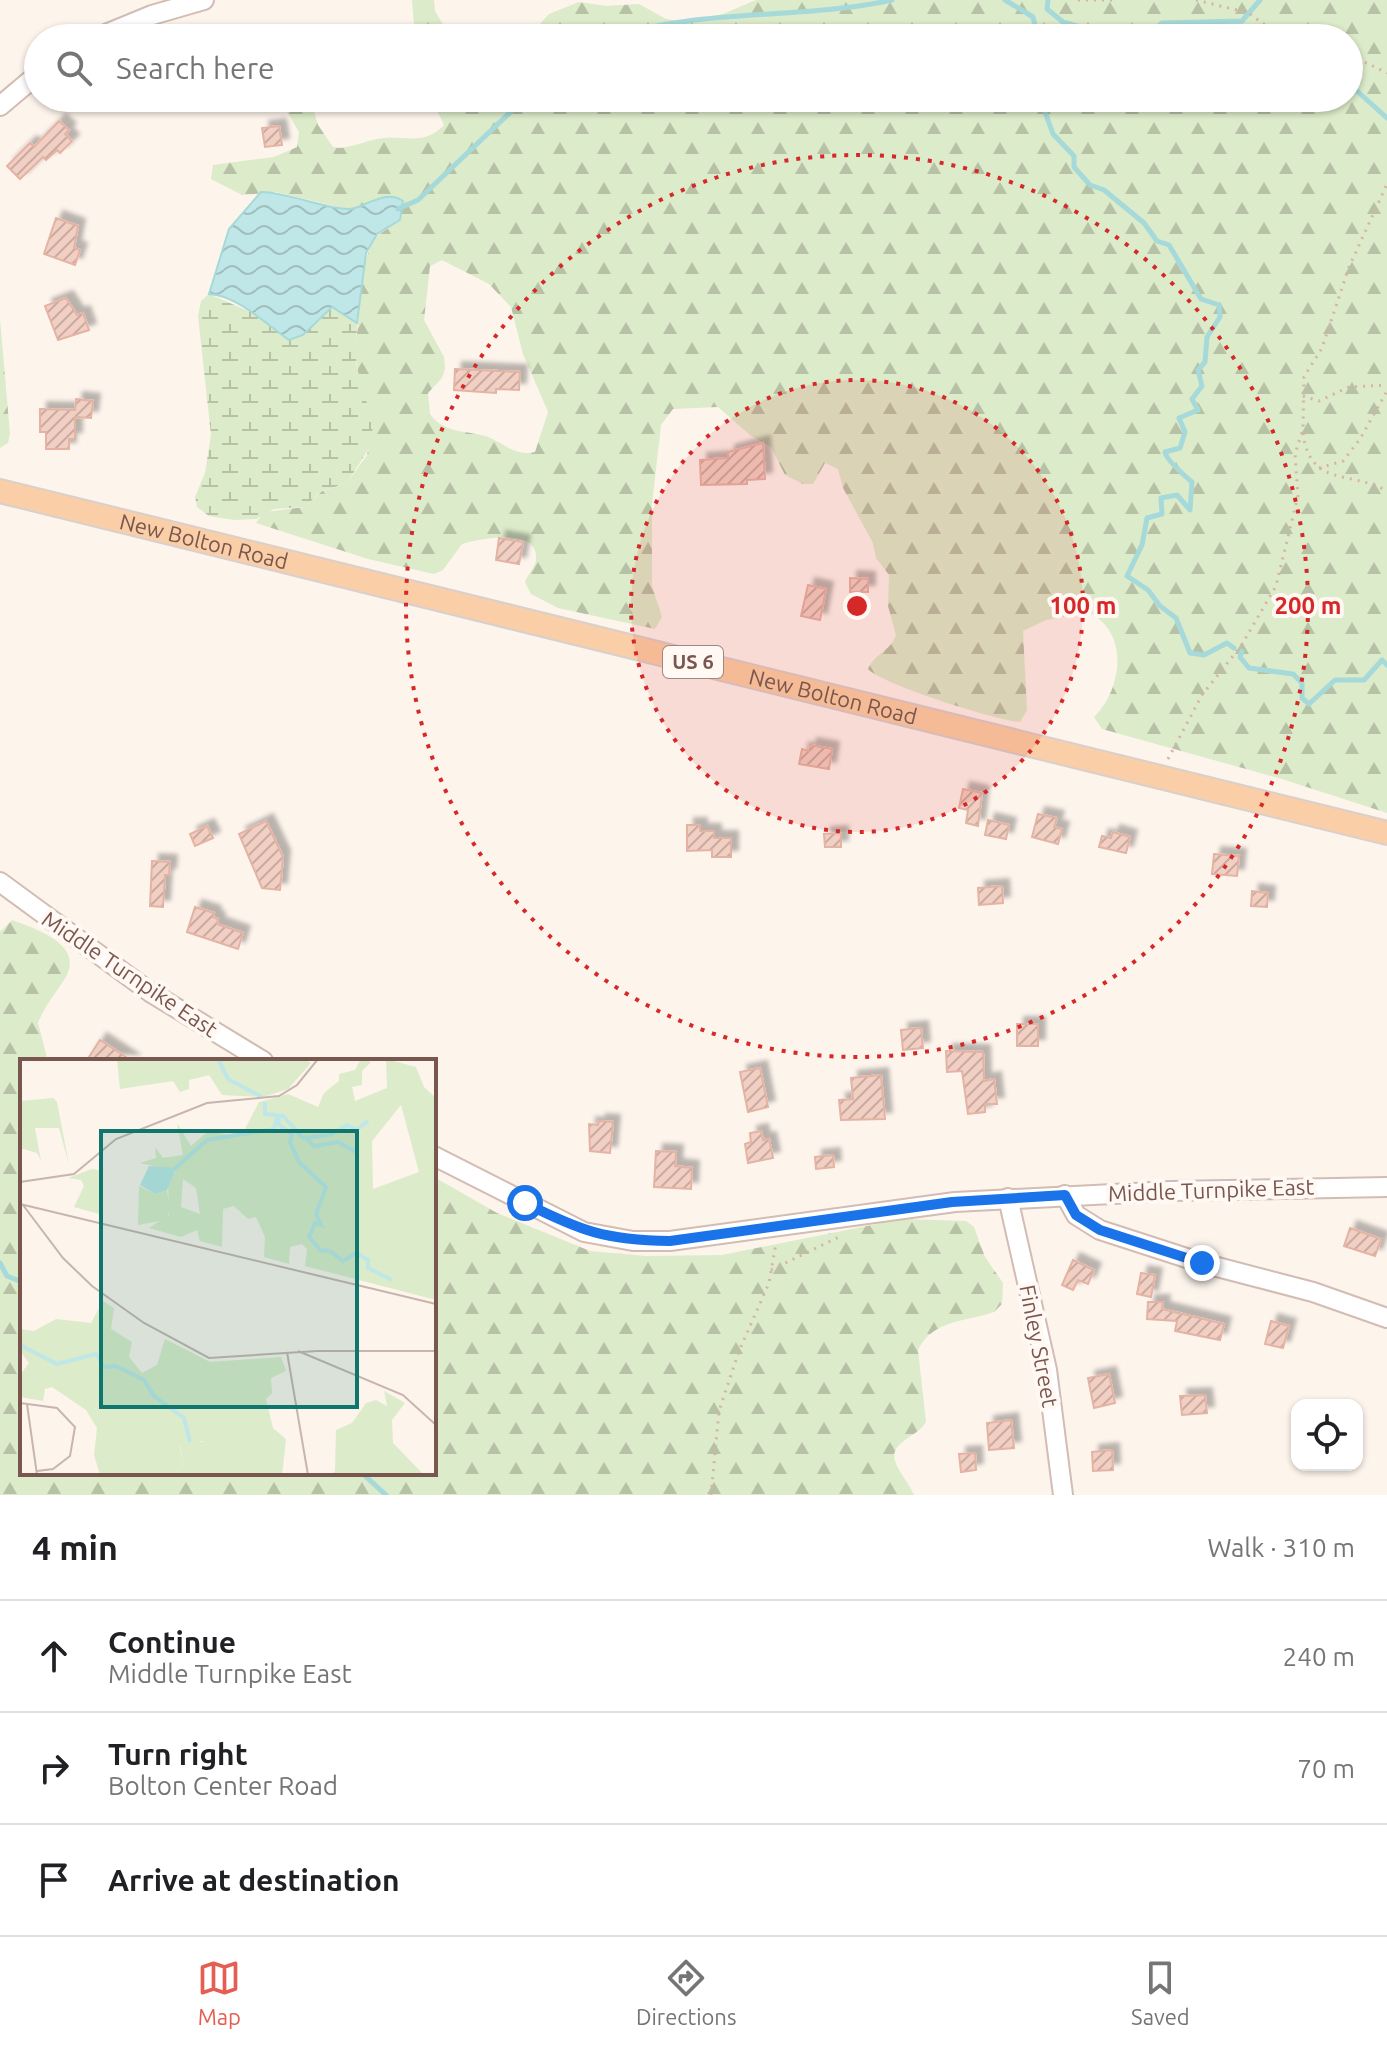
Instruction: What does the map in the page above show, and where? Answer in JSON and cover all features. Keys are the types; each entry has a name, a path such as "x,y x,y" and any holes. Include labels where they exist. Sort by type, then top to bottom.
{"main road":[{"name":"New Bolton Road","path":"0,491 1387,833"}],"street":[{"path":"130,24 204,0"},
{"path":"0,106 24,86"},
{"name":"Middle Turnpike East","path":"0,882 150,992 260,1059"},
{"name":"Middle Turnpike East","path":"436,1157 584,1232 633,1241 670,1241 781,1224 1008,1198 1387,1187"},
{"path":"1065,1195 1076,1215 1100,1230 1202,1263 1313,1292 1387,1318"},
{"name":"Finley Street","path":"1008,1198 1047,1370 1063,1495"}],"path":[{"path":"1078,0 1117,0"},
{"path":"1196,0 1249,13 1263,24"},
{"path":"1363,62 1387,73"},
{"path":"1387,184 1358,244 1322,348 1304,377 1303,396 1306,453 1319,468 1387,491"},
{"path":"1303,396 1319,401 1349,387 1387,385"},
{"path":"1319,468 1343,461 1360,439 1387,391"},
{"path":"1158,776 1202,695 1241,646 1276,586 1298,496 1295,454 1303,429"},
{"path":"711,1495 719,1411 739,1351 769,1283 781,1224"}],"green space":[{"path":"412,0 434,0 435,11 443,24 414,24"},
{"path":"756,0 1387,0 1387,813 1282,779 1102,729 1094,717 1104,706 1116,677 1116,647 1111,633 1089,613 1046,620 1023,631 1027,710 1020,722 941,701 877,676 868,669 896,635 888,606 889,575 876,558 873,543 843,488 838,469 825,463 813,484 803,484 785,475 771,447 750,435 718,407 673,409 661,425 652,504 652,586 662,617 655,629 558,608 531,594 525,582 536,560 535,549 529,542 519,539 494,538 462,544 443,570 434,574 368,559 256,523 264,512 305,507 322,491 347,483 367,455 373,425 355,355 364,263 374,238 400,220 386,197 351,210 276,192 242,195 211,179 213,165 274,157 297,147 299,132 287,112 314,112 318,125 333,147 339,148 377,139 428,136 444,125 438,112 1363,112 1363,24 540,24 549,14 579,2 606,6 639,4 666,19 688,22 723,14","holes":["442,260 489,284 511,307 523,354 548,412 535,452 528,453 516,451 488,437 449,428 430,414 428,393 442,378 445,368 444,357 424,320 430,266"]},
{"path":"209,294 253,313 289,340 303,335 332,307 357,323 356,364 373,425 371,445 347,483 321,491 305,507 274,509 256,519 209,516 197,507 195,497 205,473 211,435 198,316 201,301"},
{"path":"0,319 10,434 8,443 0,448"},
{"path":"12,920 56,940 69,957 64,980 38,1023 47,1059 20,1059 20,1475 436,1475 436,1178 497,1213 590,1251 646,1256 722,1255 902,1219 966,1221 974,1227 985,1257 1003,1283 1002,1304 994,1312 941,1327 924,1340 918,1350 926,1422 898,1446 894,1458 914,1495 0,1495 0,932"}],"water":[{"path":"261,192 347,209 385,197 403,201 400,220 377,234 366,253 357,323 332,307 303,335 289,340 241,305 209,294 229,229"}],"building":[{"path":"59,121 69,130 65,134 72,141 60,153 57,150 46,160 43,157 20,179 7,166 30,143 34,147"},
{"path":"279,126 282,145 265,147 262,128"},
{"path":"56,218 78,226 74,248 80,250 75,265 44,254"},
{"path":"66,298 77,315 83,313 89,330 58,340 45,306"},
{"path":"455,369 520,372 519,390 496,389 496,393 454,390"},
{"path":"76,399 93,401 91,418 75,417 75,439 69,439 69,449 46,449 46,432 40,432 40,409 75,410"},
{"path":"763,443 765,479 747,480 747,484 701,485 700,460 728,458 728,452"},
{"path":"499,538 523,542 519,564 496,560"},
{"path":"850,578 868,579 868,592 850,592"},
{"path":"808,585 826,589 820,620 801,616"},
{"path":"810,745 832,749 829,769 799,764 802,749 809,751"},
{"path":"963,789 982,793 978,826 966,823 968,810 959,808"},
{"path":"1038,814 1057,818 1054,827 1062,829 1058,844 1032,837"},
{"path":"988,820 1009,825 1006,839 985,835"},
{"path":"266,821 283,857 280,890 262,888 239,834"},
{"path":"687,825 700,825 700,831 714,831 714,838 731,838 731,857 712,857 712,850 687,851"},
{"path":"207,826 213,838 195,846 190,834"},
{"path":"1113,832 1130,837 1126,853 1099,847 1102,836 1111,838"},
{"path":"841,833 841,847 825,847 824,834"},
{"path":"1214,854 1239,856 1237,876 1212,874"},
{"path":"152,861 170,862 169,875 165,875 163,907 150,906"},
{"path":"1002,886 1003,903 979,905 978,888"},
{"path":"1252,891 1268,893 1267,907 1251,906"},
{"path":"195,907 214,913 217,924 243,933 238,949 187,932"},
{"path":"1017,1024 1038,1024 1038,1046 1017,1046"},
{"path":"921,1028 923,1048 903,1050 901,1030"},
{"path":"100,1040 129,1059 92,1059 89,1057"},
{"path":"946,1051 983,1052 984,1081 994,1079 997,1104 985,1104 985,1112 968,1114 962,1071 947,1072"},
{"path":"760,1068 768,1107 748,1112 740,1072"},
{"path":"881,1075 885,1119 841,1120 839,1100 853,1099 851,1078"},
{"path":"599,1121 613,1122 610,1153 590,1151 589,1124 598,1125"},
{"path":"761,1131 763,1140 769,1139 773,1158 748,1163 745,1144 751,1142 750,1133"},
{"path":"656,1151 676,1152 675,1166 692,1168 691,1189 654,1187"},
{"path":"833,1155 834,1167 816,1169 815,1157"},
{"path":"1350,1228 1381,1239 1375,1256 1344,1246"},
{"path":"1073,1260 1094,1270 1088,1284 1078,1280 1073,1290 1062,1285"},
{"path":"1141,1273 1155,1275 1151,1297 1137,1294"},
{"path":"1148,1302 1163,1302 1162,1309 1224,1324 1220,1340 1175,1331 1177,1321 1147,1319"},
{"path":"1271,1321 1289,1326 1283,1348 1265,1344"},
{"path":"1109,1374 1115,1403 1094,1408 1088,1378"},
{"path":"1205,1395 1207,1413 1182,1415 1180,1396"},
{"path":"1011,1420 1014,1448 989,1450 987,1423"},
{"path":"1112,1450 1113,1470 1093,1471 1092,1452"},
{"path":"975,1453 976,1470 961,1472 959,1454"}],"waterway":[{"path":"668,24 822,10 892,0"},
{"path":"1005,0 1033,17 1035,24"},
{"path":"1048,0 1047,9 1070,24"},
{"path":"1161,24 1242,21 1260,0"},
{"path":"1363,96 1387,118"},
{"path":"398,209 418,200 511,112"},
{"path":"1045,112 1053,134 1074,156 1074,167 1090,185 1104,190 1144,223 1157,241 1169,245 1201,299 1219,305 1220,317 1207,337 1205,362 1198,370 1202,386 1192,399 1198,410 1179,418 1185,432 1180,448 1165,452 1192,482 1190,510 1177,495 1161,498 1162,514 1147,518 1142,545 1127,576 1148,590 1160,606 1176,618 1190,653 1204,655 1227,643 1234,648"},
{"path":"1242,651 1240,657 1249,668 1293,674 1302,683 1302,698 1309,704 1335,680 1364,680 1382,660 1387,665"},
{"path":"0,1263 7,1276 20,1281"},
{"path":"364,1475 386,1495"}],"route":[{"path":"525,1203 584,1232 633,1241 670,1241 952,1202 1065,1195 1076,1215 1100,1230 1202,1263"}]}
